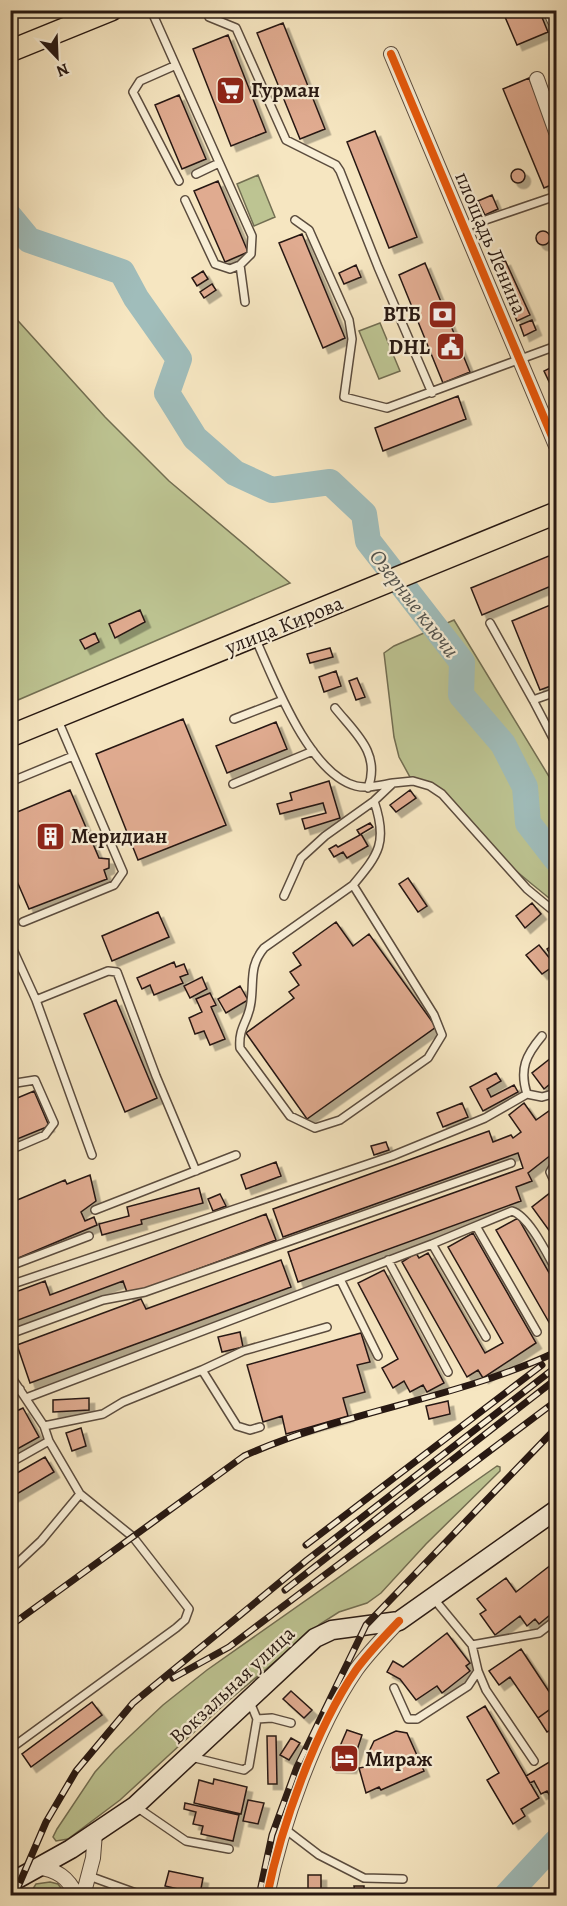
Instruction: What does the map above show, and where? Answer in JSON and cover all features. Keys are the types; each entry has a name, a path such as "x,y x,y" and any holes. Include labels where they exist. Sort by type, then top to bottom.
{"main road":[{"path":"10,51 111,10"},
{"name":"улица Кирова","path":"10,736 556,513"},
{"name":"Вокзальная улица","path":"10,1883 71,1849 135,1806 315,1638 332,1630 399,1621 556,1510"}],"street":[{"name":"площадь Ленина","path":"391,54 556,446"},
{"path":"537,79 556,132"},
{"path":"267,1896 285,1829 323,1727 357,1669 399,1621"},
{"path":"83,1896 89,1876 95,1833"},
{"path":"37,1867 50,1869 66,1877 77,1896"}],"lane":[{"path":"151,10 174,66 252,236 251,254 240,265 230,269 215,264 185,200"},
{"path":"209,17 236,28 286,140 336,165 340,171 432,393"},
{"path":"174,66 140,81 133,92 179,181"},
{"path":"196,174 219,163"},
{"path":"465,227 556,196"},
{"path":"295,220 309,230 349,320 352,339 344,397 387,408 556,346"},
{"path":"240,265 245,302"},
{"path":"490,623 556,744"},
{"path":"254,637 293,723 314,751 346,782 368,788 414,781 430,786 442,794 514,875 556,913"},
{"path":"533,700 556,692"},
{"path":"234,719 283,700"},
{"path":"335,708 369,753 373,774 368,788"},
{"path":"23,922 114,885 123,876 121,863 56,717"},
{"path":"233,784 314,751"},
{"path":"10,782 73,756"},
{"path":"284,896 301,858 325,836 374,801 393,783"},
{"path":"353,885 434,1015 442,1035 428,1058 340,1120 315,1128 290,1116 240,1048 238,1035 251,1002 252,969 255,958 264,948 353,885 381,847 382,834 374,801"},
{"path":"10,943 36,1000 92,1155"},
{"path":"36,1000 108,971 117,972 156,1076 196,1171"},
{"path":"527,1094 522,1079 524,1065 529,1051 542,1036"},
{"path":"10,1084 35,1080 54,1123 45,1135 10,1150"},
{"path":"10,1285 401,1153 485,1118 527,1094 542,1097 556,1093"},
{"path":"95,1210 236,1155"},
{"path":"556,1162 550,1172 556,1185"},
{"path":"10,1334 104,1300 145,1292 511,1163"},
{"path":"26,1398 432,1244 512,1211 520,1213 556,1270"},
{"path":"476,1226 537,1332"},
{"path":"10,1266 89,1236"},
{"path":"432,1244 486,1337"},
{"path":"388,1260 448,1372"},
{"path":"340,1279 378,1356"},
{"path":"44,1426 103,1414 123,1402 243,1351 327,1327"},
{"path":"202,1370 237,1426 250,1430 260,1426"},
{"path":"10,1375 44,1426 49,1441 80,1494 133,1537 189,1609 185,1620 180,1624 10,1749"},
{"path":"10,1395 20,1389"},
{"path":"10,1463 49,1441"},
{"path":"10,1570 41,1541 80,1494"},
{"path":"433,1597 472,1645 478,1671 486,1690 534,1761"},
{"path":"472,1645 539,1633 556,1620"},
{"path":"394,1688 408,1719 417,1719 468,1686 478,1671"},
{"path":"190,1756 244,1770 249,1766 257,1719 250,1700"},
{"path":"257,1719 272,1718 291,1723"},
{"path":"135,1806 186,1841 229,1849"},
{"path":"285,1829 319,1855 364,1878 403,1879"},
{"path":"89,1876 143,1895"}],"green space":[{"path":"258,175 275,217 254,226 237,184"},
{"path":"11,313 105,417 169,481 290,583 11,703"},
{"path":"380,323 400,371 379,379 359,331"},
{"path":"454,620 556,788 556,904 503,859 450,800 425,782 410,777 399,757 394,737 384,653 394,646"},
{"path":"497,1466 500,1467 500,1471 426,1544 381,1593 367,1603 339,1612 320,1624 228,1701 120,1800 68,1839 56,1841 53,1837 57,1829 95,1772 163,1705 207,1670"},
{"path":"50,1882 58,1884 66,1895 29,1895 36,1884"}],"building":[{"path":"502,10 539,10 548,32 517,45"},
{"path":"283,23 325,129 300,139 257,33"},
{"name":"Гурман","path":"228,35 266,132 231,146 193,49"},
{"path":"529,78 556,144 556,183 544,188 503,89"},
{"path":"179,95 206,159 182,169 155,105"},
{"path":"375,131 417,237 389,248 347,142"},
{"path":"518,169 523,171 525,176 523,181 518,183 513,181 511,176 513,171"},
{"path":"218,181 248,252 225,262 194,191"},
{"path":"492,195 498,209 485,215 478,201"},
{"path":"543,231 548,233 550,238 548,243 543,245 538,243 536,238 538,233"},
{"path":"302,234 345,338 323,348 279,243"},
{"path":"505,260 530,315 517,321 493,265"},
{"path":"425,263 470,372 443,383 399,275"},
{"path":"356,265 361,277 344,284 339,273"},
{"path":"203,271 208,279 197,286 192,278"},
{"path":"212,284 216,290 204,298 200,292"},
{"path":"532,320 536,330 524,336 520,325"},
{"path":"556,365 556,391 554,392 544,371"},
{"path":"458,396 466,419 383,451 375,428"},
{"path":"556,553 556,584 482,615 471,588"},
{"path":"555,603 556,684 540,690 512,621"},
{"path":"140,610 145,622 115,638 109,624"},
{"path":"95,633 99,642 85,649 80,640"},
{"path":"330,648 333,657 310,663 307,654"},
{"path":"336,671 341,686 324,692 319,677"},
{"path":"357,678 365,697 356,700 349,681"},
{"path":"183,719 226,825 138,860 96,754"},
{"path":"276,722 287,749 227,773 216,746"},
{"path":"329,781 340,818 305,829 302,819 326,813 323,803 280,814 277,804 292,800 290,793"},
{"name":"Меридиан","path":"70,790 99,858 109,859 109,868 104,870 107,879 29,909 16,879 10,880 10,815"},
{"path":"410,790 416,798 396,812 390,805"},
{"path":"370,823 373,827 361,834 368,846 347,858 343,852 334,857 329,849 336,845 338,847 360,835 357,830"},
{"path":"408,878 427,906 418,912 399,884"},
{"path":"532,903 541,914 525,928 516,916"},
{"path":"158,912 169,937 112,961 102,936"},
{"path":"336,922 353,946 369,934 436,1027 307,1119 246,1033 294,998 289,992 299,985 290,972 301,965 293,953"},
{"path":"556,943 556,964 547,949"},
{"path":"539,945 555,965 542,974 526,955"},
{"path":"174,962 176,967 184,964 188,974 180,977 183,983 154,995 150,985 142,989 137,978"},
{"path":"202,977 207,989 190,998 184,986"},
{"path":"240,986 248,1000 226,1013 218,999"},
{"path":"210,993 216,1005 211,1007 225,1039 210,1045 204,1031 195,1034 189,1018 202,1012 196,999"},
{"path":"116,1000 157,1098 125,1112 84,1014"},
{"path":"556,1054 556,1079 544,1089 532,1073"},
{"path":"496,1073 501,1081 487,1089 491,1097 514,1085 518,1092 483,1111 470,1087"},
{"path":"34,1091 49,1126 10,1142 10,1101"},
{"path":"462,1103 468,1117 443,1127 437,1113"},
{"path":"524,1103 536,1120 556,1106 556,1151 528,1173 532,1181 516,1187 521,1201 298,1282 288,1252 523,1168 518,1153 283,1237 273,1209 489,1131 493,1142 511,1135 513,1138 521,1132 509,1115"},
{"path":"386,1142 389,1150 374,1155 371,1146"},
{"path":"276,1162 281,1176 246,1189 241,1175"},
{"path":"90,1175 96,1201 81,1212 85,1221 94,1217 97,1225 16,1259 14,1256 10,1258 10,1203 65,1180 67,1184"},
{"path":"199,1188 203,1203 141,1220 142,1224 102,1235 99,1224 129,1216 127,1207"},
{"path":"555,1189 556,1191 556,1240 532,1207"},
{"path":"220,1194 226,1206 213,1211 208,1199"},
{"path":"266,1214 276,1240 128,1295 123,1281 10,1323 10,1294 45,1281 50,1295"},
{"path":"518,1218 556,1285 554,1331 496,1230"},
{"path":"473,1233 536,1343 483,1378 478,1370 467,1377 402,1262 416,1253 419,1258 428,1253 485,1353 503,1343 448,1247"},
{"path":"281,1260 291,1287 30,1383 17,1345 141,1299 146,1309"},
{"path":"384,1270 444,1383 427,1392 423,1385 410,1392 404,1381 393,1388 382,1368 398,1359 358,1283"},
{"path":"240,1332 243,1347 222,1352 218,1337"},
{"path":"361,1333 370,1362 357,1365 365,1392 343,1398 348,1416 286,1434 282,1416 263,1422 247,1365"},
{"path":"89,1398 89,1410 53,1412 53,1400"},
{"path":"448,1401 450,1414 429,1419 426,1406"},
{"path":"23,1408 39,1437 10,1453 10,1414"},
{"path":"81,1428 86,1446 72,1451 66,1433"},
{"path":"45,1457 54,1472 10,1498 10,1477"},
{"path":"556,1561 556,1610 539,1624 535,1619 527,1626 520,1616 495,1635 480,1614 486,1610 477,1599 506,1578 516,1592"},
{"path":"447,1633 470,1663 466,1666 470,1671 442,1693 437,1686 416,1700 400,1679 387,1672 393,1661 403,1667"},
{"path":"521,1649 556,1702 556,1705 538,1718 510,1677 499,1685 489,1671"},
{"path":"291,1691 312,1710 304,1718 283,1699"},
{"path":"92,1702 102,1715 31,1767 22,1754"},
{"path":"556,1705 556,1726 547,1732 538,1718"},
{"path":"485,1706 539,1798 521,1809 525,1816 513,1824 487,1780 499,1773 467,1717"},
{"path":"347,1730 362,1735 351,1768 331,1767"},
{"path":"396,1731 407,1733 424,1771 381,1790 379,1787 366,1793 359,1768 370,1766 367,1756 374,1741"},
{"path":"267,1736 276,1736 277,1784 268,1784"},
{"path":"291,1738 300,1743 289,1760 280,1755"},
{"path":"556,1758 555,1805 547,1791 541,1794 534,1781 530,1783 526,1776"},
{"path":"214,1779 247,1787 241,1814 194,1803 199,1780 213,1784"},
{"path":"248,1800 264,1803 258,1824 243,1821"},
{"path":"185,1803 239,1815 233,1841 201,1834 203,1826 193,1824 196,1812 184,1809"},
{"path":"169,1871 203,1878 200,1894 165,1886"},
{"path":"308,1875 321,1875 321,1896 308,1896"},
{"path":"354,1886 364,1886 364,1895 355,1895"}],"waterway":[{"name":"Озерные ключи","path":"10,217 29,240 122,272 136,298 179,359 167,393 195,438 235,473 272,490 330,482 364,514 368,541 462,662 461,695 503,744 525,787 528,823 556,859"},
{"name":"Озерные ключи","path":"506,1896 556,1842"}],"railway":[{"path":"10,1626 244,1456 321,1427 480,1382 556,1352"},
{"path":"306,1545 542,1365"},
{"path":"14,1896 46,1822 76,1771 133,1703 307,1560 556,1367"},
{"path":"285,1590 556,1379"},
{"path":"173,1678 229,1647 556,1401"},
{"path":"259,1896 272,1835 297,1767 366,1625 556,1428"}],"cycle path":[{"path":"391,54 556,446"},
{"path":"267,1896 291,1809 327,1720 356,1670 399,1621"}],"place":[{"name":"Гурман","path":"230,90"},
{"name":"ВТБ","path":"442,314"},
{"name":"DHL","path":"451,347"},
{"name":"Меридиан","path":"50,836"},
{"name":"Мираж","path":"344,1759"}]}
